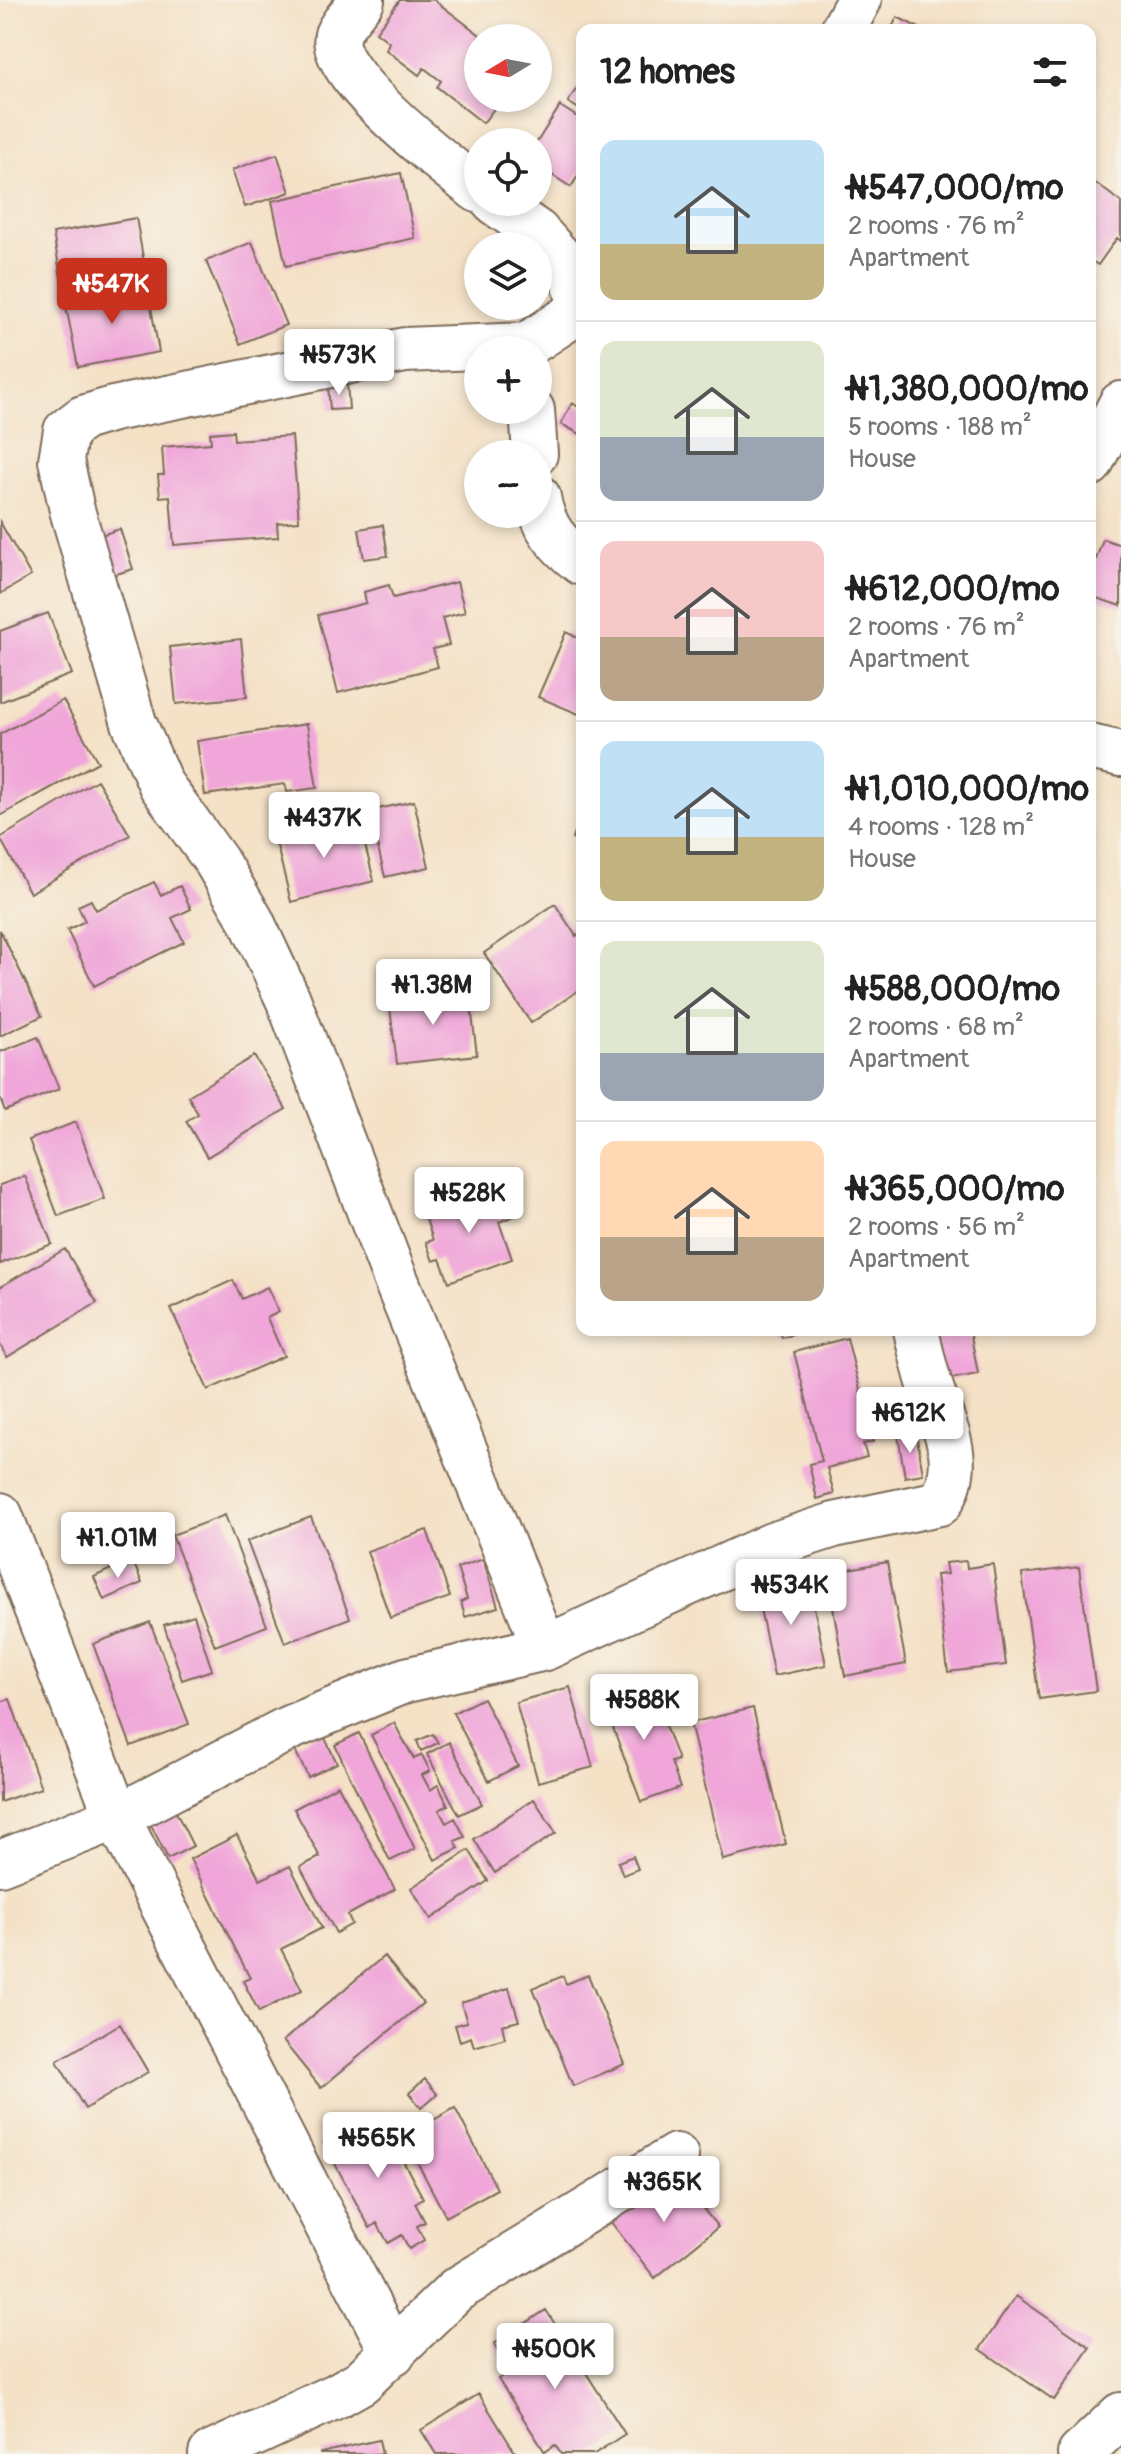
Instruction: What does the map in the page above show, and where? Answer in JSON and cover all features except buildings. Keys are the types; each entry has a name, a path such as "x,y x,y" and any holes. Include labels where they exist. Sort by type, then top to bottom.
{"street":[{"path":"362,0 337,35 339,56 354,77 410,137 464,179"},
{"path":"846,24 859,0"},
{"path":"514,216 537,232 570,269 576,289"},
{"path":"543,336 576,313"},
{"path":"464,349 405,350 113,409 83,418 66,431 61,460 72,510 134,723 161,785 216,861 251,920 288,999 391,1268 545,1648"},
{"path":"1096,452 1121,404"},
{"path":"548,528 565,550 576,558"},
{"path":"1096,748 1121,754"},
{"path":"0,1863 117,1817 289,1728 406,1680 545,1648 772,1545 834,1525 940,1503 949,1490 953,1467 945,1422 930,1387 917,1336"},
{"path":"0,1515 117,1817 393,2353"},
{"path":"211,2454 361,2382 456,2290 676,2156"},
{"path":"1080,2454 1121,2415"}]}
